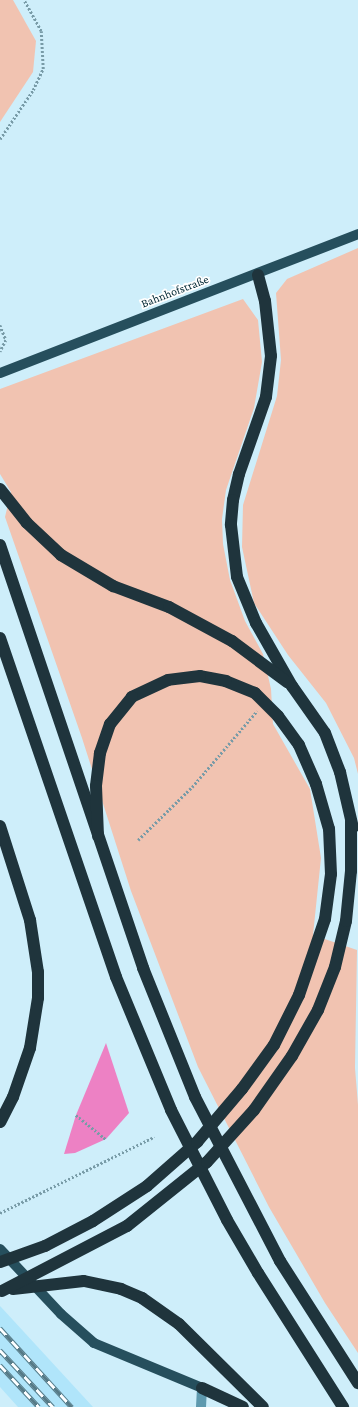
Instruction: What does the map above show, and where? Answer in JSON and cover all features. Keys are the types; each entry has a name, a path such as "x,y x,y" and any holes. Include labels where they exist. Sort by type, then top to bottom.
{"highway":[{"path":"258,275 271,333 270,376 266,397 235,494 231,525 237,577 246,604 292,686 325,733 340,772 351,821 358,840"},
{"path":"0,489 27,523 61,555 100,579 169,608 232,641 292,686"},
{"path":"0,545 143,968 195,1097 280,1261 358,1383"},
{"path":"0,638 116,977 171,1110 254,1267 343,1407"},
{"path":"0,1262 45,1246 93,1221 147,1186 197,1142 242,1089 274,1045 299,995 325,919 331,874 329,829 316,784 299,745 264,703 255,693 226,680 200,676 168,680 132,698 110,724 100,753 96,786 98,836"},
{"path":"1,1291 59,1263 127,1226 156,1205 207,1162 254,1110 292,1056 318,1010 335,967 346,921 352,871 351,821"},
{"path":"0,826 30,920 38,972 36,1011 30,1048 16,1091 0,1122"},
{"path":"1,1291 74,1281 95,1282 121,1289 152,1304 179,1324 263,1407"},
{"path":"202,1388 243,1407"}],"main road":[{"name":"Bahnhofstraße","path":"0,372 258,275 358,234"},
{"path":"0,1249 61,1314 94,1343 202,1388"}],"lane":[{"path":"201,1407 202,1388"}],"path":[{"path":"0,139 34,90 42,69 41,32 24,0"},
{"path":"0,325 6,340 0,352"},
{"path":"138,840 192,787 264,703"},
{"path":"76,1115 106,1139"},
{"path":"0,1212 154,1137"}],"shaded area":[{"path":"0,0 13,0 36,41 33,72 0,122"},
{"path":"358,248 358,774 354,758 326,703 288,655 254,603 242,547 243,505 277,396 281,360 276,293 287,279"},
{"path":"243,299 258,320 262,362 254,408 226,490 222,519 223,544 230,580 245,621 263,654 271,689 273,724 310,789 321,858 313,935 357,950 355,1068 358,1105 358,1353 325,1303 269,1207 198,1067 131,891 82,738 5,517 11,492 0,474 0,389"},
{"path":"106,1043 129,1113 106,1139 75,1153 64,1154 76,1115"},
{"path":"0,1306 93,1407 18,1407 0,1387"}],"railway":[{"path":"0,1328 72,1407"},
{"path":"0,1350 53,1407"},
{"path":"0,1365 39,1407"}]}
